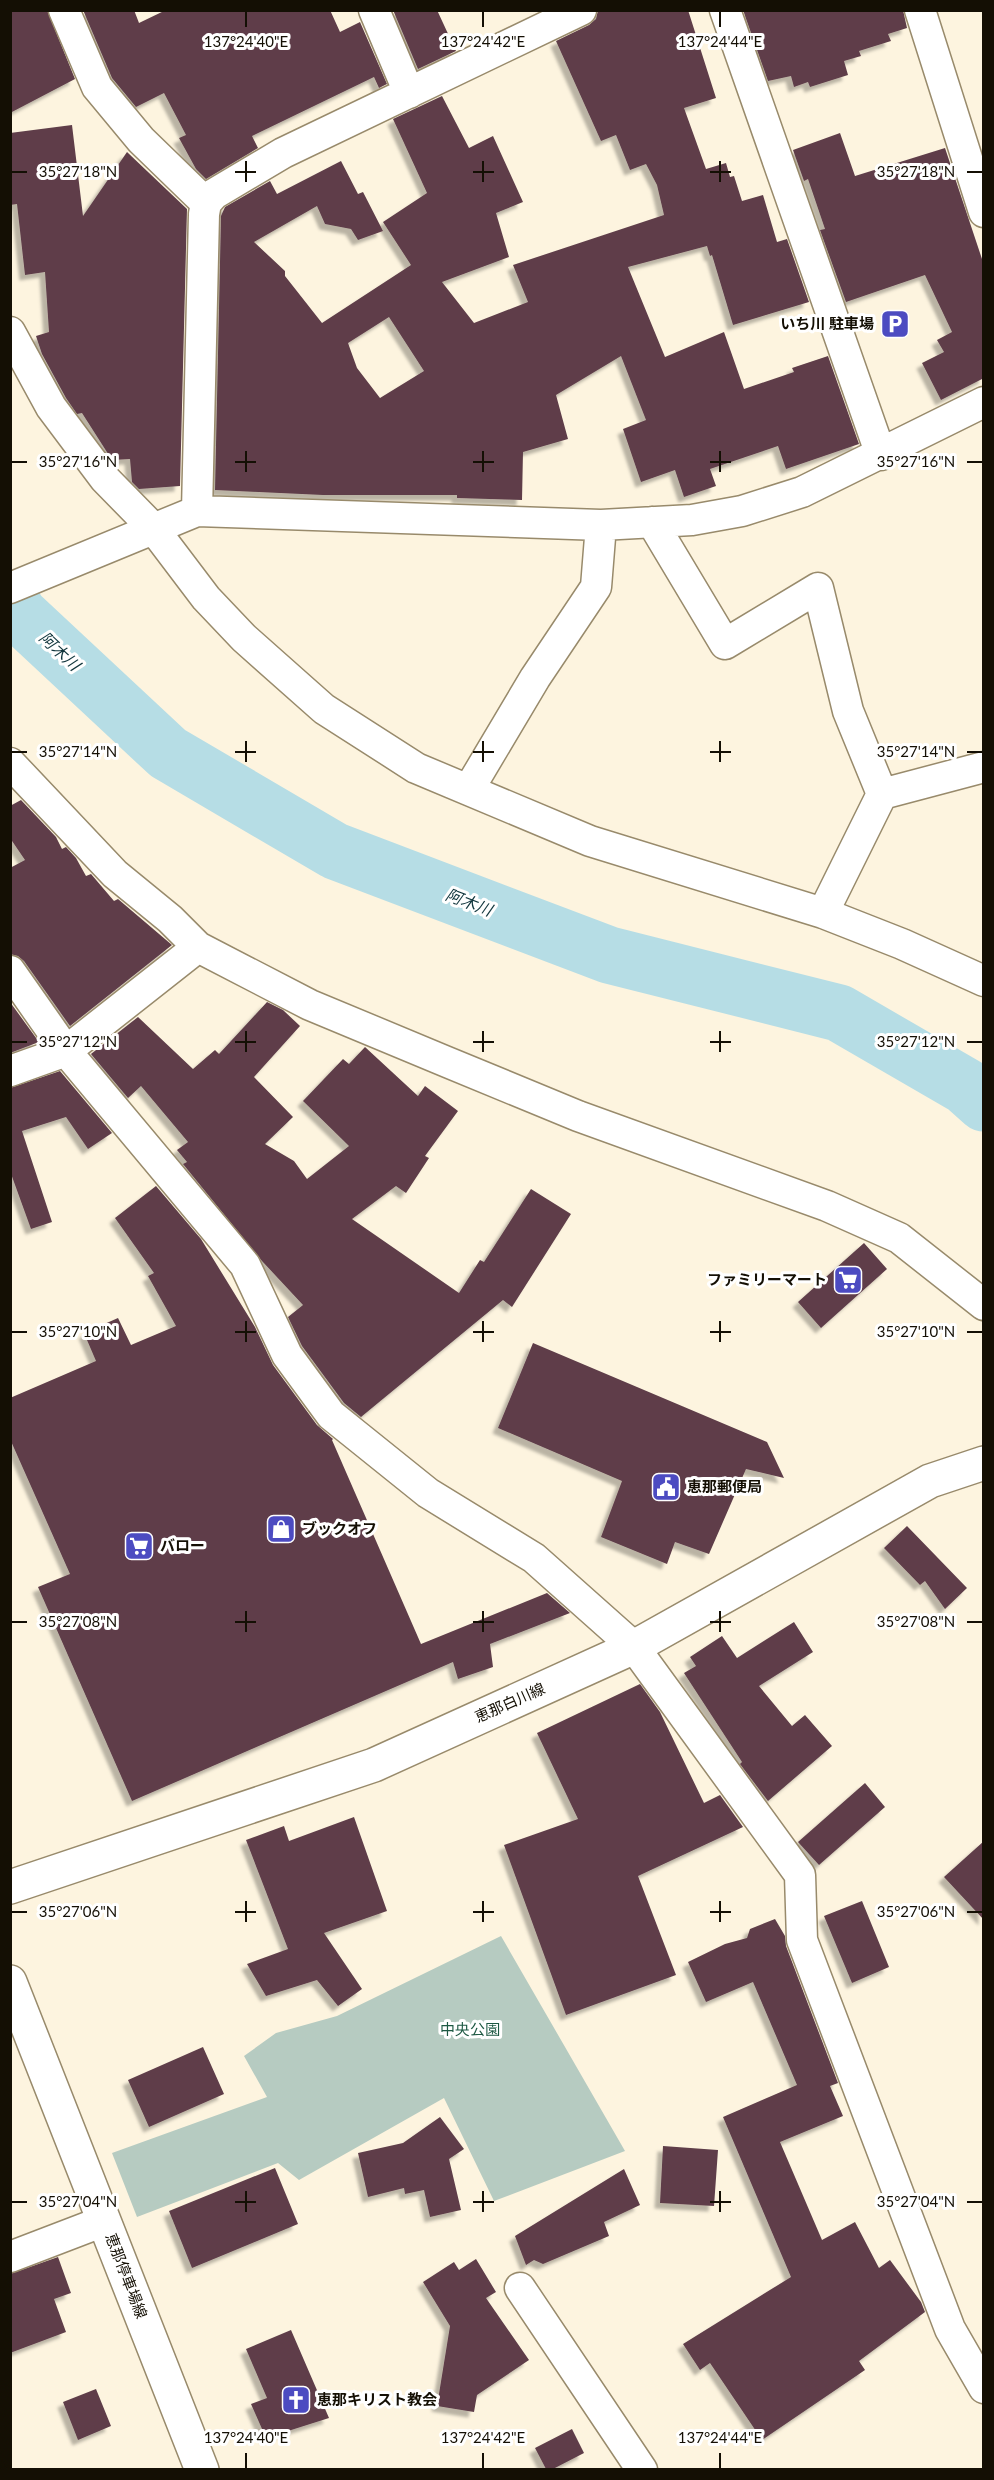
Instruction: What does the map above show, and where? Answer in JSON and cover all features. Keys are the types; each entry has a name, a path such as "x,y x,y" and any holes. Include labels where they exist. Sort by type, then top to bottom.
{"main road":[{"name":"恵那白川線","path":"10,1887 374,1765 634,1647 930,1481 984,1463"},
{"name":"恵那停車場線","path":"10,1982 202,2469"}],"street":[{"path":"64,10 97,87 141,140 206,203"},
{"path":"374,10 409,93"},
{"path":"197,511 206,203 214,194 283,153 581,10"},
{"path":"725,10 881,455"},
{"path":"920,10 984,212"},
{"path":"10,332 51,407 105,479 153,528 206,598 244,638 324,709 416,768 590,841 823,913 902,944 984,981"},
{"path":"10,588 197,511 601,525 692,520 742,511 802,492 881,455 984,402"},
{"path":"652,522 725,644 818,588 848,711 882,794 823,913"},
{"path":"469,789 535,678 596,587 601,525"},
{"path":"10,763 115,874 170,919 198,947 310,1005 447,1062 578,1116 828,1206 899,1238 984,1305"},
{"path":"882,794 984,767"},
{"path":"10,1071 66,1051 198,947"},
{"path":"10,971 66,1051 245,1265 287,1354 331,1415 428,1493 534,1558 634,1647 800,1875 802,1940 951,2329 984,2388"},
{"path":"10,2257 104,2221"},
{"path":"519,2288 642,2469"}],"green space":[{"name":"中央公園","path":"501,1936 625,2151 494,2201 444,2098 299,2180 278,2163 137,2217 112,2153 267,2097 244,2056 276,2033 337,2016"}],"building":[{"path":"10,10 47,10 75,79 10,113"},
{"path":"83,10 134,10 139,23 166,10 330,10 340,32 360,22 387,84 379,88 374,77 252,136 258,148 206,179 196,169 179,138 186,135 164,93 136,107 112,78"},
{"path":"393,10 437,10 456,51 418,69"},
{"path":"598,10 688,10 716,98 684,108 706,169 726,163 730,177 734,176 742,201 763,195 777,242 787,239 809,302 733,325 712,255 710,256 707,246 628,267 665,357 724,332 744,389 794,372 792,368 828,356 859,444 786,469 778,446 710,469 716,486 684,497 675,470 641,482 623,429 646,420 621,356 556,395 568,439 523,452 522,500 457,498 457,495 323,495 215,490 221,216 225,207 270,181 277,194 341,161 358,194 363,192 383,231 358,240 351,229 325,224 317,206 254,242 285,271 285,276 322,323 411,265 383,222 427,193 393,119 442,96 469,148 493,136 523,202 496,213 509,257 442,282 474,323 528,302 513,265 664,215 657,185 646,164 630,170 616,135 601,141 556,41 589,25 596,19","holes":["389,317 424,371 380,398 357,368 348,343"]},
{"path":"743,10 903,10 907,28 888,34 891,41 859,51 861,56 844,61 848,75 810,87 808,82 794,87 791,76 768,81"},
{"path":"72,125 83,216 127,152 187,209 180,486 139,489 132,482 130,459 112,460 82,413 77,414 66,398 42,354 36,336 49,332 45,272 25,275 17,204 10,205 10,133"},
{"path":"840,133 855,176 945,148 984,265 984,378 941,400 922,363 944,352 937,340 952,332 925,275 846,302 820,230 825,229 808,179 804,181 793,150"},
{"path":"21,800 56,837 62,849 66,847 76,858 86,876 91,874 114,901 118,899 172,945 70,1026 24,961 10,954 10,868 25,860 10,838 10,806"},
{"path":"10,1002 39,1042 10,1053"},
{"path":"267,1002 283,1010 300,1026 254,1077 293,1117 265,1144 294,1161 307,1179 349,1146 303,1101 343,1059 349,1064 365,1047 418,1096 425,1086 458,1111 425,1156 429,1158 406,1193 396,1186 352,1219 459,1293 480,1260 484,1262 531,1189 571,1214 512,1307 503,1300 361,1417 344,1403 302,1346 288,1317 303,1305 262,1261 183,1164 187,1162 177,1150 188,1142 141,1086 128,1098 91,1054 138,1017 193,1069 215,1050 219,1054"},
{"path":"60,1071 112,1133 88,1149 66,1117 22,1131 52,1222 31,1229 10,1171 10,1088"},
{"path":"156,1186 201,1239 255,1327 273,1365 317,1425 333,1439 421,1644 547,1593 570,1613 490,1644 493,1667 458,1679 453,1662 132,1801 38,1587 70,1574 10,1439 10,1398 96,1361 84,1333 118,1318 131,1345 176,1326 148,1276 154,1273 115,1218"},
{"path":"864,1243 887,1269 821,1328 798,1302"},
{"path":"533,1343 767,1442 784,1478 746,1469 709,1554 675,1542 667,1564 601,1537 622,1481 498,1428"},
{"path":"907,1526 967,1588 945,1609 925,1581 920,1585 884,1548"},
{"path":"794,1622 813,1652 759,1686 792,1726 805,1715 832,1746 768,1801 740,1764 742,1762 684,1673 696,1666 690,1657 722,1636 737,1658"},
{"path":"640,1684 660,1712 704,1803 720,1795 743,1827 638,1876 676,1975 566,2015 504,1845 578,1819 537,1733"},
{"path":"865,1783 885,1807 819,1865 798,1842"},
{"path":"354,1817 387,1911 324,1933 362,1989 338,2006 317,1980 266,1996 247,1964 288,1949 246,1840 284,1826 289,1841"},
{"path":"984,1841 984,1920 944,1877"},
{"path":"862,1901 889,1967 852,1983 824,1916"},
{"path":"775,1919 785,1936 786,1946 838,2083 830,2086 843,2116 780,2142 822,2240 855,2222 879,2268 890,2260 921,2302 925,2312 859,2361 865,2370 762,2440 710,2363 700,2370 683,2344 791,2277 723,2117 797,2085 753,1982 706,2002 688,1962 725,1944 747,1938 750,1929"},
{"path":"203,2047 224,2094 149,2127 128,2080"},
{"path":"440,2117 464,2149 449,2159 461,2210 430,2217 424,2190 405,2194 404,2188 368,2197 358,2153 403,2143"},
{"path":"663,2146 718,2150 714,2206 660,2203"},
{"path":"275,2168 298,2224 192,2268 169,2211"},
{"path":"624,2169 640,2205 604,2222 609,2236 543,2264 534,2260 526,2265 515,2236"},
{"path":"58,2257 71,2293 54,2299 66,2332 10,2353 10,2274"},
{"path":"476,2259 496,2292 486,2298 529,2360 477,2395 474,2412 437,2406 450,2326 423,2282 454,2262 459,2270"},
{"path":"291,2330 329,2418 266,2438 251,2404 267,2398 246,2349"},
{"path":"96,2389 111,2426 78,2440 63,2402"},
{"path":"572,2429 584,2453 553,2469 546,2469 535,2448"}],"waterway":[{"name":"阿木川","path":"10,600 19,614 168,753 335,851 609,955 839,1013 965,1086 984,1103"}],"place":[{"name":"いち川 駐車場","path":"895,324"},
{"name":"ファミリーマート","path":"848,1280"},
{"name":"恵那郵便局","path":"666,1487"},
{"name":"ブックオフ","path":"281,1529"},
{"name":"バロー","path":"139,1546"},
{"name":"恵那キリスト教会","path":"296,2400"}]}
